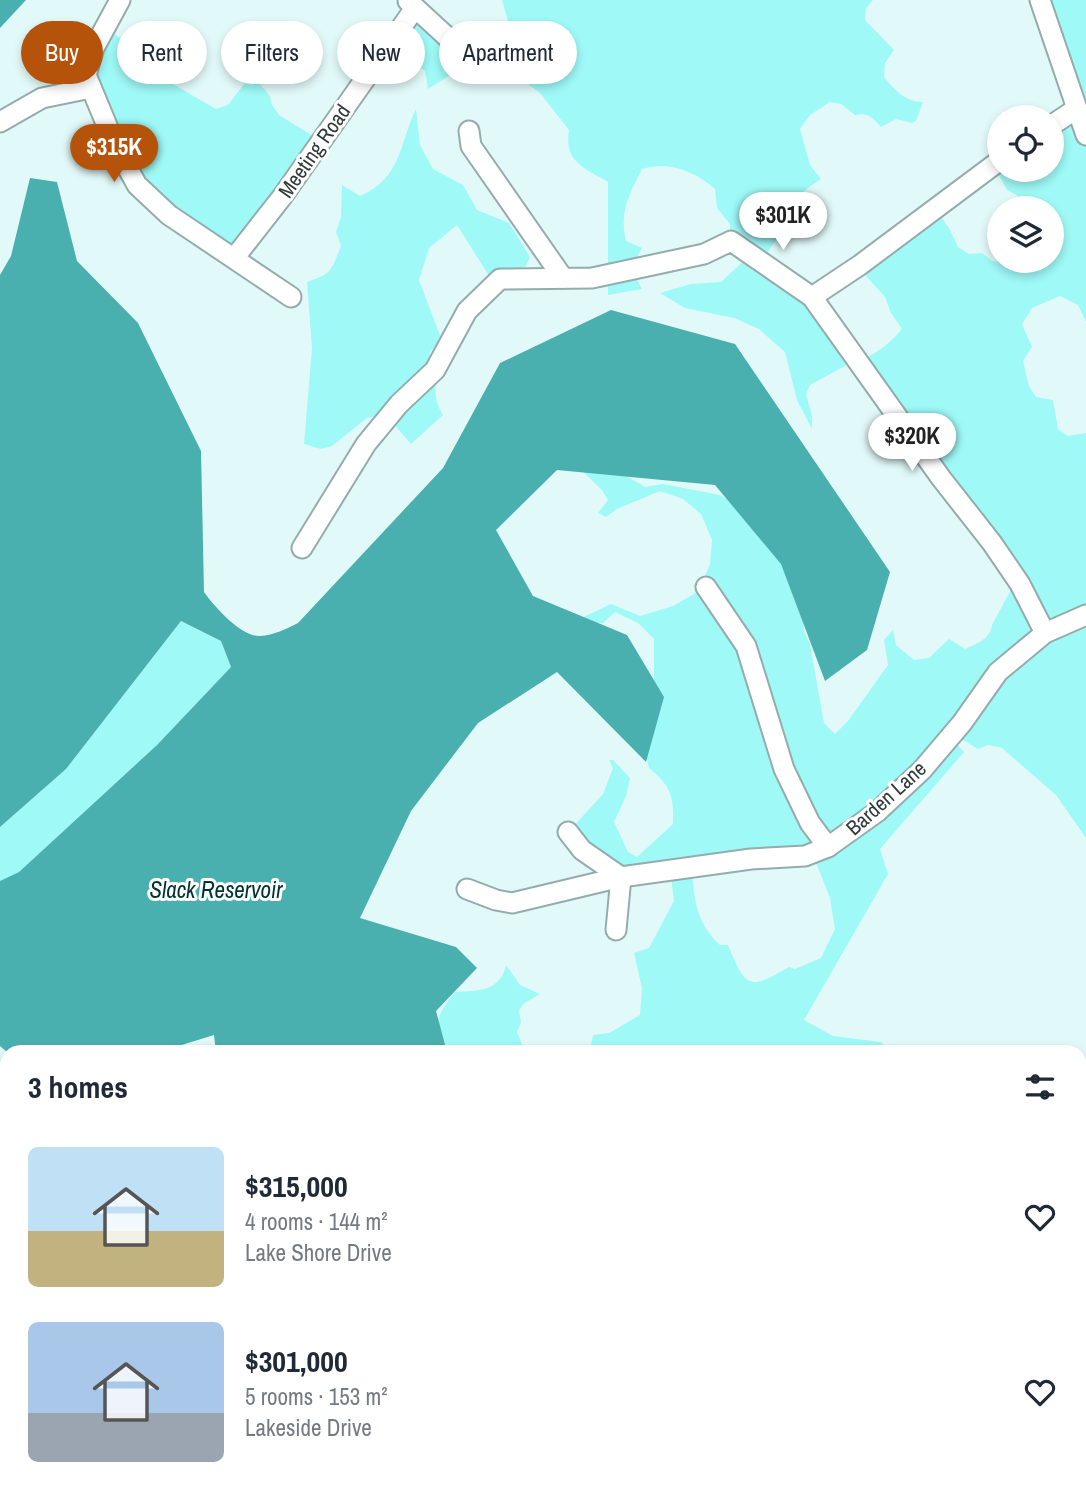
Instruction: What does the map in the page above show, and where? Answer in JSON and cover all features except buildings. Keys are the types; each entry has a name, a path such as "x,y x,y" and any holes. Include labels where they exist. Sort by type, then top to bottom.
{"street":[{"path":"120,0 94,48 86,75 115,145 137,185 169,215 291,297"},
{"path":"1040,0 1086,135"},
{"path":"411,4 439,30"},
{"name":"Meeting Road","path":"234,257 282,197 411,4"},
{"path":"0,122 42,98 91,88"},
{"path":"1064,117 1076,109"},
{"path":"469,131 471,146 563,278"},
{"path":"812,297 860,265 987,170"},
{"path":"302,548 366,444 399,404 435,370 467,311 500,279 592,278 704,254 730,241 812,297 859,366 1020,584 1045,633"},
{"path":"706,587 746,646 784,769 810,823 828,847"},
{"name":"Barden Lane","path":"467,889 496,900 512,902 621,877 751,859 805,856 828,847 877,812 922,770 962,723 998,672 1045,633 1086,615"},
{"path":"568,832 582,850 621,877 616,930"}],"shaded area":[{"path":"502,0 873,0 866,8 865,20 894,50 885,63 884,77 905,97 923,102 916,121 912,123 896,119 881,127 870,116 855,115 841,104 830,102 810,115 800,129 810,165 821,179 803,192 799,200 799,213 781,226 778,237 761,262 810,298 855,363 881,349 902,329 891,313 885,297 858,267 936,210 958,247 969,254 982,253 987,257 987,273 1064,273 1064,196 1018,196 1007,190 1003,182 1064,182 1064,118 1072,113 1038,0 1086,0 1086,322 1078,305 1060,296 1032,308 1022,324 1032,347 1023,361 1029,386 1036,397 1053,400 1058,429 1068,436 1086,433 1086,838 1056,795 1002,748 988,745 978,749 955,735 951,738 964,752 880,849 888,874 804,1020 833,1036 881,1042 884,1045 591,1045 593,1035 609,1033 640,1015 642,988 634,953 649,948 674,901 670,870 621,868 584,847 572,828 603,794 613,768 609,760 613,760 630,778 626,796 614,822 628,852 637,857 673,824 673,814 670,792 649,768 646,755 654,708 654,639 638,623 615,612 603,623 573,622 611,604 640,616 673,606 699,591 710,564 712,540 701,514 683,499 660,491 617,509 606,517 598,513 608,500 602,490 576,465 596,458 645,487 663,484 720,495 758,518 785,539 803,610 804,631 810,644 824,723 835,734 848,721 888,665 884,640 893,630 896,645 914,660 929,658 949,639 965,649 989,634 1015,582 852,362 810,385 806,394 812,416 812,429 797,400 785,352 759,329 734,318 685,308 660,293 691,284 721,282 748,257 731,244 730,224 717,208 715,189 707,183 672,167 642,169 629,196 624,231 626,241 642,248 635,268 642,289 608,295 608,182 583,167 573,157 569,150 569,130 540,93 528,84 577,84 577,21 508,21","holes":["813,855 830,898 835,929 821,958 795,969 789,967 765,980 756,982 744,977 728,945 720,945 700,917 693,886 692,863"]},
{"path":"413,11 424,21 406,21"},
{"path":"425,22 439,34 439,82 428,89 425,71"},
{"path":"106,29 117,36 117,84 173,84 216,109 228,105 244,84 260,84 270,96 279,115 318,139 235,257 135,183 92,84 103,84 103,36"},
{"path":"416,109 420,145 433,169 463,185 477,210 509,223 530,257 525,267 488,274 457,225 429,248 419,280 441,338 429,354 443,360 438,374 436,395 443,415 411,444 386,415 367,418 332,446 321,449 304,444 312,348 307,282 330,270 341,246 336,232 341,217 342,185 360,196 384,180 397,159"},
{"path":"181,621 221,641 231,667 157,745 19,872 0,881 0,827 66,769"},
{"path":"506,965 520,985 540,994 523,1004 519,1011 521,1022 517,1032 522,1045 443,1045 438,1020 455,992 487,988 494,985"}],"water":[{"path":"0,0 26,0 0,28"},
{"name":"Slack Reservoir","path":"30,178 57,182 77,261 138,323 201,451 204,592 221,612 245,632 260,636 298,623 443,468 500,363 611,310 735,344 890,572 867,650 825,681 781,564 715,485 557,470 496,530 533,596 627,635 664,697 646,762 557,672 478,723 411,811 360,918 456,947 477,968 436,1011 445,1045 215,1045 214,1035 182,1045 0,1045 0,881 19,872 157,745 231,667 221,641 181,621 66,769 0,827 0,275 11,256"}]}
